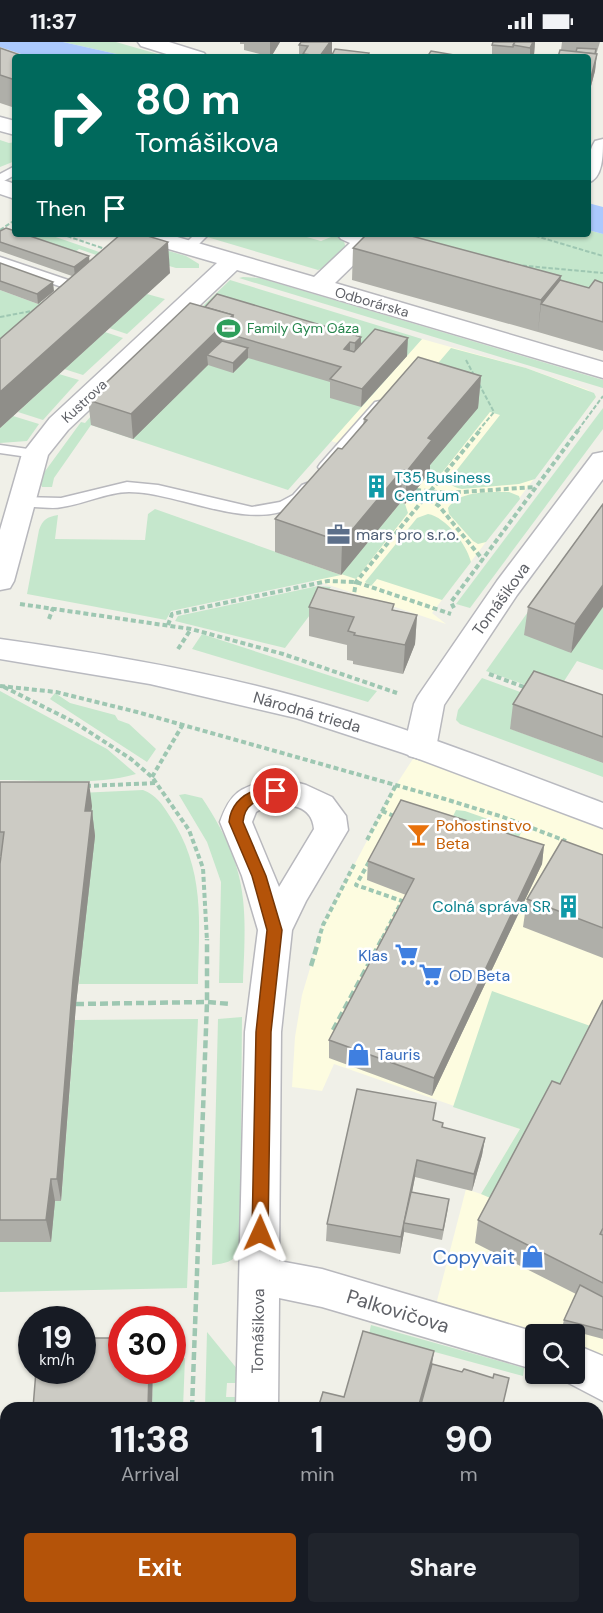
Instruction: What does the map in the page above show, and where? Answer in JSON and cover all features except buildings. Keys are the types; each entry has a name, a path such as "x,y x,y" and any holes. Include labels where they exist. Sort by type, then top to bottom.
{"street":[{"path":"148,42 187,54"},
{"path":"591,172 599,163 603,146"},
{"name":"Odborárska","path":"137,237 195,241 233,261 603,370"},
{"path":"319,286 363,243 364,240 358,237"},
{"name":"Kustrova","path":"5,592 21,502 35,454 42,442 233,261"},
{"name":"Tomášikova","path":"420,748 429,704 507,588 599,473"},
{"name":"Národná trieda","path":"0,649 185,679 300,709 420,748 603,816"},
{"name":"Tomášikova","path":"257,1402 263,1044 275,930"},
{"name":"Palkovičova","path":"260,1278 293,1281 322,1288 525,1349"},
{"path":"585,1368 603,1382"}],"lane":[{"path":"0,261 81,284 67,305"},
{"path":"21,502 61,503 127,487 158,490 252,512 284,506 298,498 388,396"},
{"path":"0,449 35,454"}],"path":[{"path":"539,237 603,256"},
{"path":"514,264 603,273"},
{"path":"0,316 67,305"},
{"path":"351,609 356,582 494,412 464,356"},
{"path":"455,610 451,602 603,396"},
{"path":"483,560 439,506 416,490 448,494 536,487"},
{"path":"168,625 172,614 328,580 356,582 460,617"},
{"path":"5,592 54,608 168,625 254,645 406,696"},
{"path":"49,619 54,608"},
{"path":"480,671 535,691"},
{"path":"4,687 75,722 131,759 152,777 189,830 202,868 207,909 207,1002 192,1402"},
{"path":"152,777 182,726"},
{"path":"80,786 157,783"},
{"path":"366,843 396,785"},
{"path":"382,812 395,815 390,824"},
{"path":"76,1004 207,1002 237,1004 267,998 302,995 323,925 361,853"},
{"path":"333,1030 402,901 356,885 374,853"}],"shaded area":[{"path":"63,42 116,42 158,54 117,54"},
{"path":"0,140 12,142 12,162 0,167"},
{"path":"591,231 603,234 603,298 390,237 591,237"},
{"path":"12,233 12,237 56,237 105,254 102,257 79,249 68,258 7,237"},
{"path":"207,237 307,237 321,241 339,237 344,241 346,249 327,267 318,270"},
{"path":"155,247 186,256 199,264 199,268 176,268 125,253"},
{"path":"239,278 260,278 603,380 603,388"},
{"path":"230,280 422,339 288,490 91,425 54,478 52,487 42,487 40,482 43,474 81,422 85,423 104,401"},
{"path":"0,290 38,304 40,302 56,307 0,357"},
{"path":"147,294 165,299 127,334 109,328"},
{"path":"105,332 123,338 83,375 64,369"},
{"path":"422,339 526,368 588,390 596,397 432,613 446,624 290,572 366,452 331,441"},
{"path":"451,348 526,368 594,393 596,397 535,479 519,484 462,489 451,484 449,480 500,415 490,412 441,474 426,470 416,389"},
{"path":"59,374 79,380 43,420 18,412"},
{"path":"603,408 603,429 470,608 456,604"},
{"path":"13,416 39,424 27,441 0,443 0,428"},
{"path":"509,492 519,496 520,499 486,542 478,544 473,541 449,514 448,508 453,502 467,495"},
{"path":"401,502 405,504 408,513 356,579 341,574"},
{"path":"155,509 341,575 171,611 166,620 27,594 39,530 46,519 58,515 55,539 145,540 148,514"},
{"path":"428,514 442,520 455,533 471,562 442,600 377,579 371,586 365,582 417,518"},
{"path":"318,586 331,587 285,648 175,621 178,616"},
{"path":"535,602 570,653 603,607 603,670 577,661 559,689 588,707 486,671"},
{"path":"202,634 377,691 368,702 192,649"},
{"path":"482,678 531,696 511,729 603,763 603,777 460,724 456,720 458,710"},
{"path":"0,691 107,749 136,774 86,781 0,780"},
{"path":"55,693 70,703 115,715 118,720 129,724 156,749 147,762 50,699"},
{"path":"420,748 603,815 603,1377 585,1369 585,1324 525,1324 525,1333 432,1320 466,1189 481,1194 520,1129 334,1064 322,1091 292,1087 295,1037 302,995 323,925 396,785"},
{"path":"143,790 155,797 164,807 181,835 195,876 199,918 198,984 79,984 88,836 79,793"},
{"path":"179,795 202,798 217,822 236,866 244,908 243,983 219,983 221,882 207,842"},
{"path":"456,810 522,831 510,854 445,833"},
{"path":"492,991 596,1028 497,1201 481,1194 520,1129 453,1107"},
{"path":"242,1017 240,1250 231,1260 212,1265 218,1019"},
{"path":"198,1019 187,1288 0,1292 0,1242 55,1201 61,1201 75,1020"},
{"path":"371,1325 524,1368 523,1376 369,1334"},
{"path":"207,1332 238,1370 238,1383 227,1383 226,1397 238,1397 238,1402 205,1402"},
{"path":"153,1384 184,1384 183,1402 152,1402"}],"water":[{"path":"0,42 63,42 117,54 21,54 0,47"},
{"path":"591,204 603,207 603,234 591,231"}],"place":[{"name":"Family Gym Oáza","path":"229,328"},
{"name":"T35 Business Centrum","path":"376,486"},
{"name":"mars pro s.r.o.","path":"338,534"},
{"name":"Pohostinstvo Beta","path":"418,834"},
{"name":"Colná správa SR","path":"569,906"},
{"name":"Klas","path":"406,955"},
{"name":"OD Beta","path":"431,975"},
{"name":"Tauris","path":"359,1054"},
{"name":"Copyvait","path":"533,1257"}],"route":[{"path":"260,1233 263,1032 275,930 259,876 237,830 236,822 237,814 247,799 264,792 276,791"}]}
